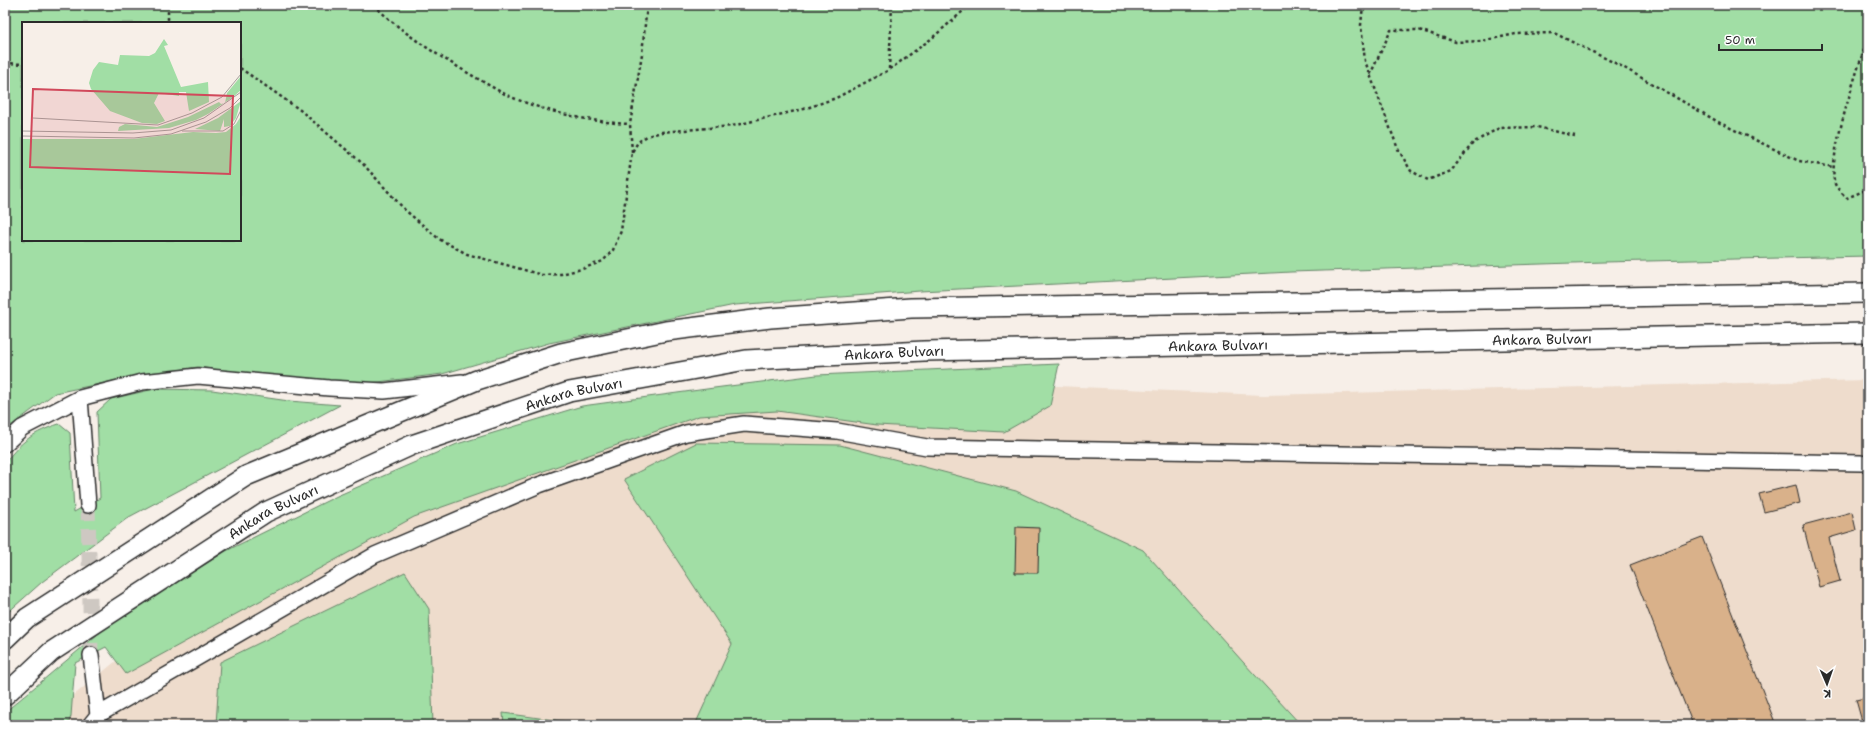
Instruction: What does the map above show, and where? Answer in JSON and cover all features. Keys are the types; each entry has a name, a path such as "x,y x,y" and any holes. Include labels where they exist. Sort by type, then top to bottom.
{"main road":[{"path":"5,639 27,618 246,476 477,380 561,353 666,331 770,318 911,308 1868,293"},
{"name":"Ankara Bulvarı","path":"5,694 51,652 266,512 412,445 569,392 746,360 924,351 1868,333"}],"street":[{"path":"5,444 22,428 80,398 142,382 198,376 329,388 384,391 477,380"},
{"path":"80,398 88,505"},
{"path":"92,655 94,720 375,555 539,485 686,433 744,424 837,431 927,447 1861,463"}],"path":[{"path":"168,5 168,22"},
{"path":"374,5 394,24 441,57 510,97 546,109 607,123 630,124"},
{"path":"241,69 300,110 363,164 405,210 439,240 467,254 542,275 561,274 582,269 603,261 613,250 621,231 632,152 630,124 642,54 646,5"},
{"path":"889,70 892,5"},
{"path":"632,152 638,142 647,136 662,132 732,126 804,109 836,98 889,70 931,39 970,5"},
{"path":"1363,5 1361,25 1366,61 1398,149 1410,171 1428,180 1450,171 1473,143 1499,128 1537,127 1575,136"},
{"path":"1370,75 1391,30 1419,30 1456,42 1481,41 1516,34 1554,33 1621,66 1720,123 1799,161 1833,167"},
{"path":"1868,38 1850,91 1833,167 1835,185 1847,198 1868,189"},
{"path":"5,63 22,64"}],"shaded area":[{"path":"1868,380 1868,725 37,725 225,573 672,400 1010,384 1263,395"}],"green space":[{"path":"5,5 1868,5 1868,256 1604,262 1291,272 920,291 735,305 549,343 442,374 362,384 300,382 198,367 143,375 55,393 5,430"},
{"path":"1059,364 1050,406 1004,432 877,425 777,411 699,416 414,517 126,674 106,647 75,663 71,716 68,725 5,725 5,712 110,624 226,551 337,496 457,444 582,406 714,388 817,375"},
{"path":"154,389 212,390 289,401 340,405 129,517 42,582 5,615 5,463 11,455 29,438 42,430 59,424 70,433 74,512 100,498 97,412 111,399"},
{"path":"696,443 840,445 1016,491 1143,550 1301,725 695,725 732,644 624,479"},
{"path":"405,572 429,609 433,725 216,725 220,662"},
{"path":"503,713 590,725 504,725"}],"building":[{"path":"1796,485 1800,503 1764,512 1759,494"},
{"path":"1852,512 1856,530 1829,538 1840,581 1819,587 1803,525"},
{"path":"1016,527 1039,528 1038,573 1015,573"},
{"path":"1702,537 1776,725 1693,725 1630,565"},
{"path":"1868,697 1868,725 1863,725 1856,700"}],"tunnel":[{"path":"88,505 91,655"}]}
